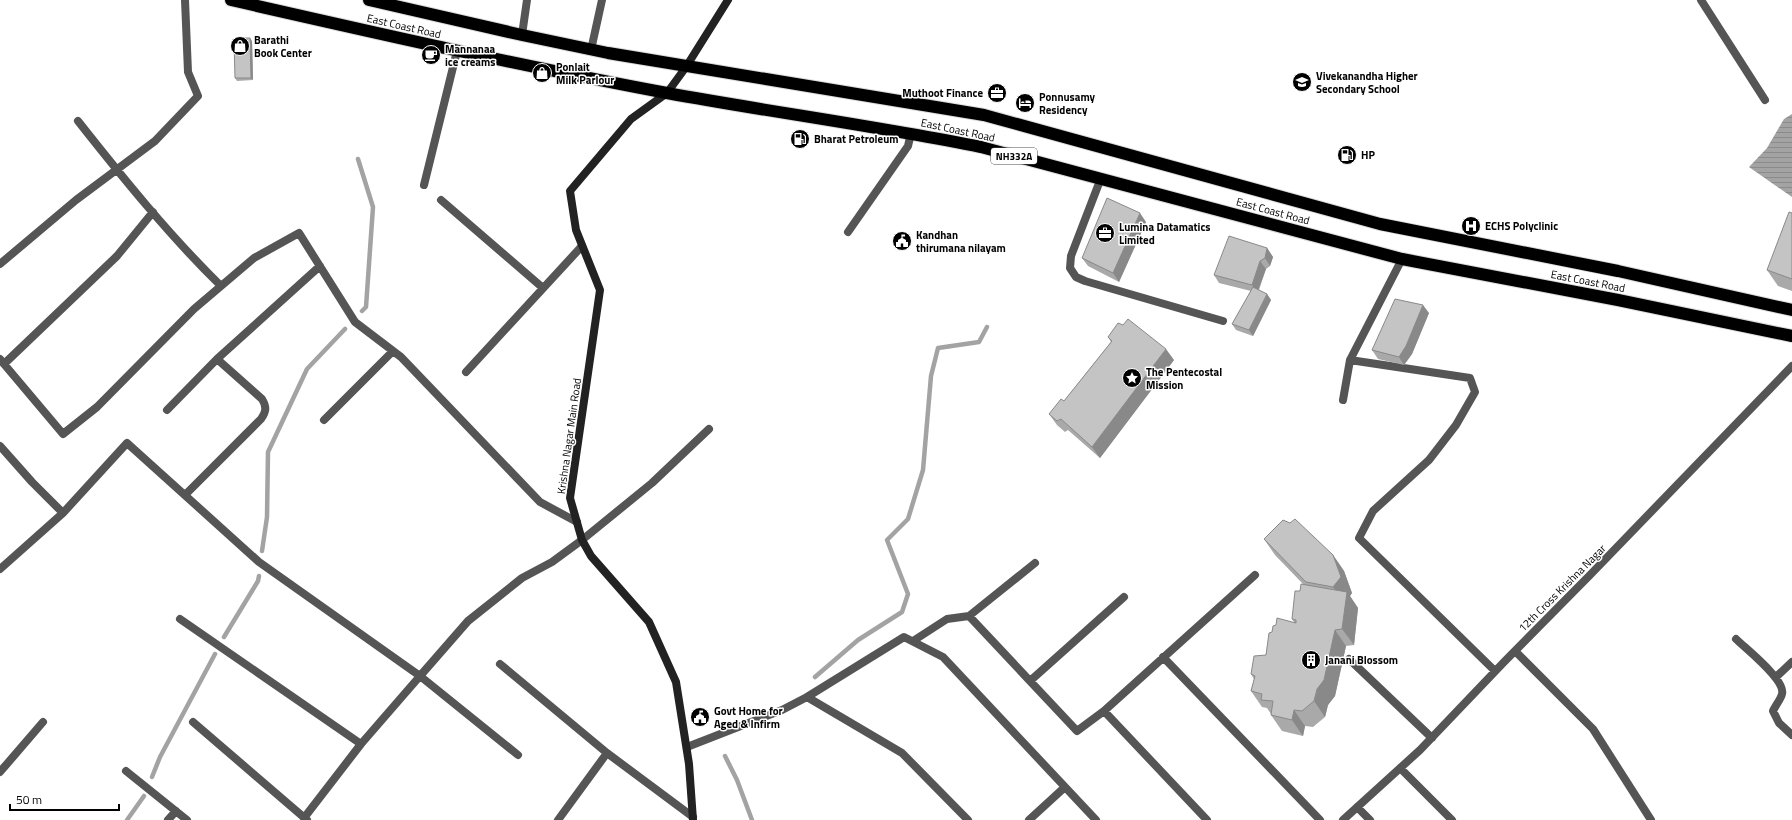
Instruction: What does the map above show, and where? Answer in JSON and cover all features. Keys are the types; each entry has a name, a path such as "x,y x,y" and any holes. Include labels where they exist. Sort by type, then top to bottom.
{"highway":[{"name":"East Coast Road","path":"231,0 457,51 667,93 911,133 981,147 1402,259 1618,300 1792,336"},
{"name":"East Coast Road","path":"369,0 522,36 591,50 686,67 984,115 1380,224 1618,271 1792,310"}],"street":[{"path":"0,264 76,200 155,141 198,96 188,72 185,0"},
{"path":"522,36 527,0"},
{"path":"591,50 602,0"},
{"path":"667,93 686,67 728,0"},
{"path":"1701,0 1765,100"},
{"path":"424,185 457,51"},
{"name":"Krishna Nagar Main Road","path":"667,93 631,119 570,191 576,230 600,290 570,498 582,540 591,556 649,622 676,682 687,747 693,818"},
{"path":"78,121 153,212 192,257 221,286"},
{"path":"848,232 908,146 911,133"},
{"path":"1101,178 1071,256 1070,268 1076,277 1085,281 1223,321"},
{"path":"441,200 543,288"},
{"path":"153,212 117,256 2,361 63,434 97,407 194,309 221,286 254,258 299,233 355,322 401,357 540,502 577,522"},
{"path":"466,372 582,246"},
{"path":"1343,400 1350,360 1402,259"},
{"path":"167,410 217,359 320,266"},
{"path":"324,420 393,351"},
{"path":"185,495 261,419 266,412 266,405 262,399 217,359"},
{"path":"1350,360 1470,378 1475,392 1456,425 1429,460 1373,511 1359,538 1495,671"},
{"name":"12th Cross Krishna Nagar","path":"1343,820 1432,738 1495,671 1792,366"},
{"path":"193,722 305,819 361,744 468,621 522,578 552,562 582,540 652,483 709,429"},
{"path":"0,569 63,513 127,443 259,562 420,676 518,755"},
{"path":"0,446 32,482 63,513"},
{"path":"913,641 947,619 969,616 1035,563"},
{"path":"969,616 1077,731 1104,711 1255,574"},
{"path":"1030,681 1124,597"},
{"path":"180,619 361,744"},
{"path":"687,747 782,710 807,697 904,636 943,657 1096,820"},
{"path":"1736,639 1776,677 1782,686 1782,694 1773,711 1779,723 1792,735"},
{"path":"1515,651 1593,729 1651,820"},
{"path":"1163,657 1320,820"},
{"path":"1349,659 1432,738"},
{"path":"1776,677 1792,662"},
{"path":"500,664 607,753 693,818"},
{"path":"807,697 902,753 968,820"},
{"path":"1104,711 1207,820"},
{"path":"0,772 43,722"},
{"path":"558,820 607,753"},
{"path":"1400,768 1452,820"},
{"path":"126,771 187,820"},
{"path":"1029,820 1065,787"},
{"path":"1357,807 1370,820"},
{"path":"168,820 176,811"}],"shaded area":[{"path":"1792,114 1792,197 1749,167 1767,148 1784,119"}],"building":[{"path":"241,38 250,38 251,78 235,78 234,42"},
{"path":"1107,198 1140,213 1113,273 1082,258"},
{"path":"1789,212 1792,213 1792,279 1767,270"},
{"path":"1229,236 1267,248 1265,258 1260,261 1252,285 1214,275"},
{"path":"1253,287 1267,294 1249,330 1232,324"},
{"path":"1395,299 1423,305 1406,346 1399,357 1372,350"},
{"path":"1128,319 1166,349 1092,447 1061,419 1057,421 1049,414 1061,399 1064,401 1112,341 1108,337 1118,323 1123,325"},
{"path":"1295,519 1333,555 1341,577 1333,587 1306,582 1264,539 1283,520 1290,523"},
{"name":"Janani Blossom","path":"1301,584 1347,592 1342,629 1335,630 1324,680 1317,689 1314,701 1302,711 1294,710 1292,720 1271,715 1273,701 1261,700 1262,694 1251,691 1255,676 1251,674 1254,656 1266,655 1269,633 1272,632 1273,626 1276,625 1277,618 1296,623 1296,620 1292,619 1295,591 1300,591"}],"waterway":[{"path":"358,159 373,207 366,307 362,311"},
{"path":"815,677 858,640 902,612 908,594 887,540 908,519 923,470 931,376 938,348 979,342 987,327"},
{"path":"262,551 267,517 268,452 307,369 345,329"},
{"path":"224,637 258,581 259,576"},
{"path":"152,777 160,757 215,654"},
{"path":"725,756 737,780 752,820"},
{"path":"127,820 144,796"}],"place":[{"name":"Barathi Book Center","path":"240,46"},
{"name":"Mannanaa ice creams","path":"431,55"},
{"name":"Ponlait Milk Parlour","path":"542,73"},
{"name":"Vivekanandha Higher Secondary School","path":"1302,82"},
{"name":"Muthoot Finance","path":"997,93"},
{"name":"Ponnusamy Residency","path":"1025,103"},
{"name":"Bharat Petroleum","path":"800,139"},
{"name":"HP","path":"1347,155"},
{"name":"ECHS Polyclinic","path":"1471,226"},
{"name":"Lumina Datamatics Limited","path":"1105,233"},
{"name":"Kandhan thirumana nilayam","path":"902,241"},
{"name":"The Pentecostal Mission","path":"1132,378"},
{"name":"Janani Blossom","path":"1311,660"},
{"name":"Govt Home for Aged & Infirm","path":"700,717"}]}
